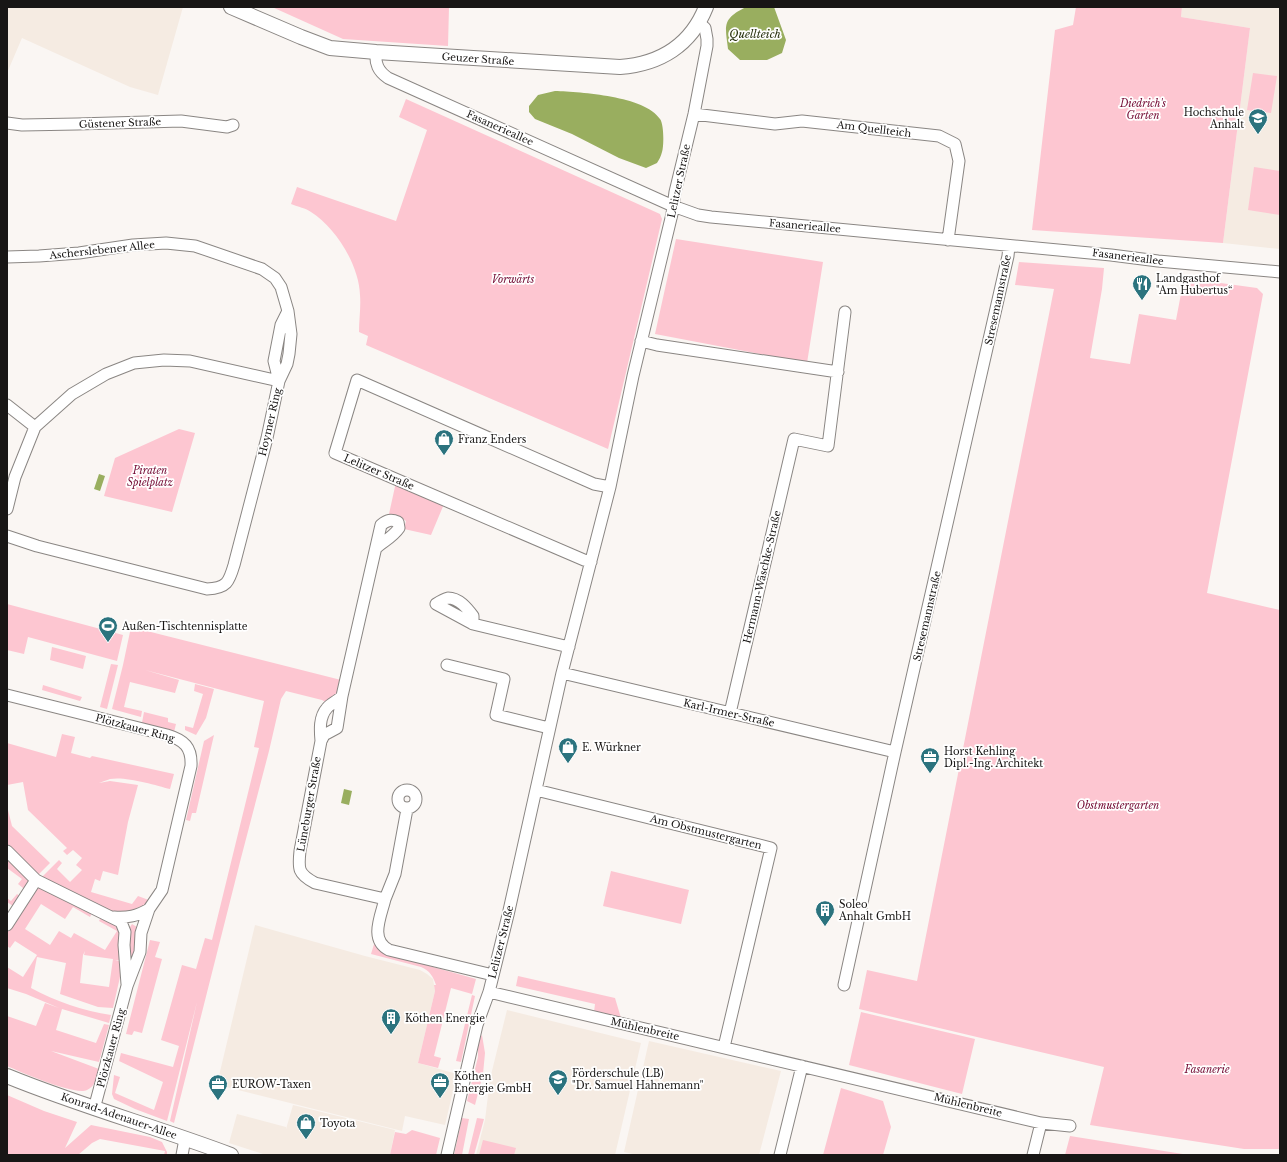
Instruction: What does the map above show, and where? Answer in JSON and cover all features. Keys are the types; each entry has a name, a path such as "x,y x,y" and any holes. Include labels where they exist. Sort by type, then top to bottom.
{"main road":[{"name":"Geuzer Straße","path":"231,7 317,44 330,48 606,67 632,66 653,61 674,50 689,36 699,23 706,7"},
{"name":"Konrad-Adenauer-Allee","path":"7,1076 94,1109 186,1138 231,1155"}],"street":[{"name":"Lelitzer Straße","path":"448,1155 477,1025 489,992 562,673 610,487 627,402 694,114 707,46 704,28 699,23"},
{"name":"Fasanerieallee","path":"376,52 376,63 378,68 388,78 673,206 698,215 1280,272"},
{"name":"Am Quellteich","path":"694,114 776,124 802,121 939,136 955,144 959,161 948,240"},
{"name":"Güstener Straße","path":"7,123 22,125 181,121 227,127 233,125"},
{"name":"Ascherslebener Allee","path":"7,257 65,254 133,245 166,243 195,246 262,269 275,278 281,286 288,311 281,325 274,361 279,381"},
{"name":"Stresemannstraße","path":"844,986 958,481 1009,246"},
{"path":"641,341 657,345 838,372 845,312"},
{"name":"Hoymer Ring","path":"7,509 15,477 35,428 72,394 106,374 134,363 164,360 190,361 279,381 267,438 234,565 229,580 224,586 217,589 207,589 37,546 7,536"},
{"name":"Hermann-Wäschke-Straße","path":"730,713 794,439 828,446 838,372"},
{"name":"Lelitzer Straße","path":"591,562 335,453 357,380 594,484 610,487"},
{"path":"7,405 35,428"},
{"path":"321,741 324,735 337,728 342,696 376,548"},
{"path":"473,624 569,647"},
{"path":"447,665 504,679 496,715 549,728"},
{"name":"Karl-Irmer-Straße","path":"562,673 896,752"},
{"name":"Plötzkauer Ring","path":"7,695 177,738 186,746 192,757 162,890 149,910 141,932 140,952 127,986 94,1109"},
{"name":"Lüneburger Straße","path":"342,696 338,701 327,707 320,724 321,741 300,851 300,872 305,878 315,883 385,899"},
{"name":"Am Obstmustergarten","path":"536,790 771,848 724,1047"},
{"path":"407,809 395,874 385,899 378,936 380,942 383,947 389,950 493,975"},
{"path":"7,851 36,880 113,917 129,928 138,926 141,932"},
{"path":"7,925 36,880"},
{"path":"113,917 138,916 149,910"},
{"name":"Plötzkauer Ring","path":"127,986 124,945 129,928 149,910"},
{"name":"Mühlenbreite","path":"489,992 1041,1123 1070,1126"},
{"path":"780,1155 802,1066"},
{"path":"1033,1155 1041,1123"},
{"path":"182,1155 186,1138"}],"shaded area":[{"path":"7,7 183,7 158,95 130,87 22,38 7,73"},
{"name":"Hochschule Anhalt","path":"1182,7 1280,7 1280,249 1223,243 1250,28 1181,17"},
{"name":"Köthen Energie","path":"255,925 420,970 433,979 435,991 418,1063 457,1074 445,1125 405,1116 402,1131 226,1087 218,1080"},
{"name":"Förderschule (LB) \"Dr. Samuel Hahnemann\"","path":"507,1010 641,1043 615,1155 476,1155 485,1120 490,1079"},
{"path":"649,1041 781,1071 759,1155 637,1155 624,1152"},
{"path":"293,1105 395,1130 390,1155 266,1155 229,1143 237,1114 286,1127 286,1129"}],"green space":[{"path":"272,7 449,7 448,46 343,39"},
{"name":"Diedrich's Garten","path":"1076,7 1182,7 1181,17 1250,28 1223,243 1032,230 1055,30 1073,25"},
{"path":"1253,73 1277,76 1271,113 1247,110"},
{"name":"Vorwärts","path":"406,99 660,214 662,219 608,449 366,345 368,336 359,332 359,283 351,260 337,237 320,219 307,209 291,204 297,187 396,221 427,130 399,117"},
{"path":"1254,167 1280,171 1280,215 1248,210"},
{"path":"676,239 823,262 807,363 655,334"},
{"name":"Obstmustergarten","path":"1019,262 1104,268 1102,289 1090,358 1130,364 1139,314 1176,320 1184,278 1257,288 1263,294 1207,593 1280,610 1280,1149 1244,1149 1090,1125 1104,1067 859,1009 867,970 917,981 1054,289 1015,285"},
{"name":"Piraten Spielplatz","path":"179,429 195,433 172,512 104,496 115,458"},
{"path":"396,482 444,504 431,535 404,529 406,521 396,515 389,514"},
{"path":"7,604 123,635 117,661 28,637 24,654 7,650"},
{"path":"131,627 345,681 330,705 322,700 286,691 281,699 174,1123 170,1121 197,1002 167,1121 114,1099 112,1094 114,1075 120,1077 115,1093 154,1110 163,1082 119,1061 121,1053 173,1067 179,1046 161,1040 182,965 196,969 205,938 212,940 259,748 254,747 264,701 145,670 179,680 175,693 130,682 124,707 142,711 141,717 112,709"},
{"path":"52,647 86,656 83,669 50,660"},
{"path":"111,664 118,665 107,709 100,707"},
{"path":"195,684 214,689 206,718 196,735 185,730 185,726 193,728 203,694 194,691"},
{"path":"43,685 82,697 80,701 42,690"},
{"path":"144,712 168,718 168,722 176,724 173,736 141,728"},
{"path":"62,734 75,737 71,753 90,758 92,756 174,774 170,789 140,781 116,778 99,783 110,781 138,785 128,822 118,875 103,871 100,881 95,879 91,892 132,904 138,896 154,902 123,918 79,901 94,909 90,917 73,907 65,919 41,904 25,929 50,945 59,931 71,938 74,933 105,950 117,931 99,921 103,913 113,917 120,930 119,960 115,960 120,961 120,977 113,1008 98,1007 60,994 66,963 37,957 31,988 70,1005 111,1015 109,1023 62,1009 56,1030 96,1043 104,1024 109,1025 99,1062 51,1051 99,1069 92,1086 87,1090 81,1091 60,1087 7,1066 7,1016 36,1026 45,1003 59,1008 26,994 7,988 7,967 23,977 37,955 15,941 10,948 7,946 7,914 13,906 7,902 7,898 11,901 17,894 24,899 28,892 18,884 22,879 7,868 7,806 12,826 50,863 35,878 38,881 59,860 62,863 57,869 70,882 82,870 76,865 82,858 73,850 67,855 63,851 67,848 28,810 23,782 7,785 7,743 56,757","holes":["85,951 84,955 113,959 109,987 80,983 83,955"]},
{"path":"214,735 196,813 192,813 190,821 186,820 204,741"},
{"path":"611,871 689,890 681,924 603,906"},
{"path":"132,924 140,929 128,983 128,930"},
{"path":"150,940 160,942 155,957 162,959 142,1033 134,1031 132,1035 126,1034"},
{"path":"375,941 379,949 387,954 476,979 472,994 451,988 434,1056 441,1058 438,1068 418,1063 435,991 434,985 436,985 434,979 429,972 421,967 371,954"},
{"path":"518,976 615,998 621,1018 594,1012 595,1004 516,986"},
{"path":"472,995 475,996 461,1062 456,1061"},
{"path":"861,1012 975,1039 962,1094 849,1065"},
{"path":"482,1035 485,1053 483,1074 475,1105 467,1101 478,1057 478,1041"},
{"path":"841,1088 883,1101 891,1127 883,1155 823,1155"},
{"path":"7,1095 44,1111 77,1122 65,1148 91,1125 150,1137 162,1142 167,1155 164,1155 165,1151 100,1139 92,1143 78,1155 7,1155"},
{"path":"462,1118 469,1119 462,1155 454,1155"},
{"path":"477,1118 484,1119 474,1155 468,1155"},
{"path":"412,1130 440,1138 436,1155 390,1155 395,1132 406,1134"},
{"path":"1070,1136 1189,1155 1065,1155"},
{"path":"483,1140 516,1148 514,1155 479,1155"}],"water":[{"name":"Quellteich","path":"746,7 774,7 786,40 782,53 767,60 740,60 728,49 726,28 729,19 738,11"},
{"path":"555,91 596,94 627,100 652,111 660,119 663,130 663,149 657,163 646,168 619,158 572,134 535,119 529,112 529,106 538,95"},
{"path":"99,474 105,476 100,491 94,489"},
{"path":"344,789 352,791 349,805 341,803"}],"place":[{"name":"Hochschule Anhalt","path":"1258,135"},
{"name":"Landgasthof \"Am Hubertus“","path":"1142,301"},
{"name":"Franz Enders","path":"444,456"},
{"name":"Außen-Tischtennisplatte","path":"108,643"},
{"name":"E. Würkner","path":"568,764"},
{"name":"Horst Kehling Dipl.-Ing. Architekt","path":"930,774"},
{"name":"Soleo Anhalt GmbH","path":"825,927"},
{"name":"Köthen Energie","path":"391,1035"},
{"name":"Förderschule (LB) \"Dr. Samuel Hahnemann\"","path":"558,1096"},
{"name":"Köthen Energie GmbH","path":"440,1099"},
{"name":"EUROW-Taxen","path":"218,1101"},
{"name":"Toyota","path":"306,1140"}],"park label":[{"name":"Fasanerie","path":"1207,1069"}]}
